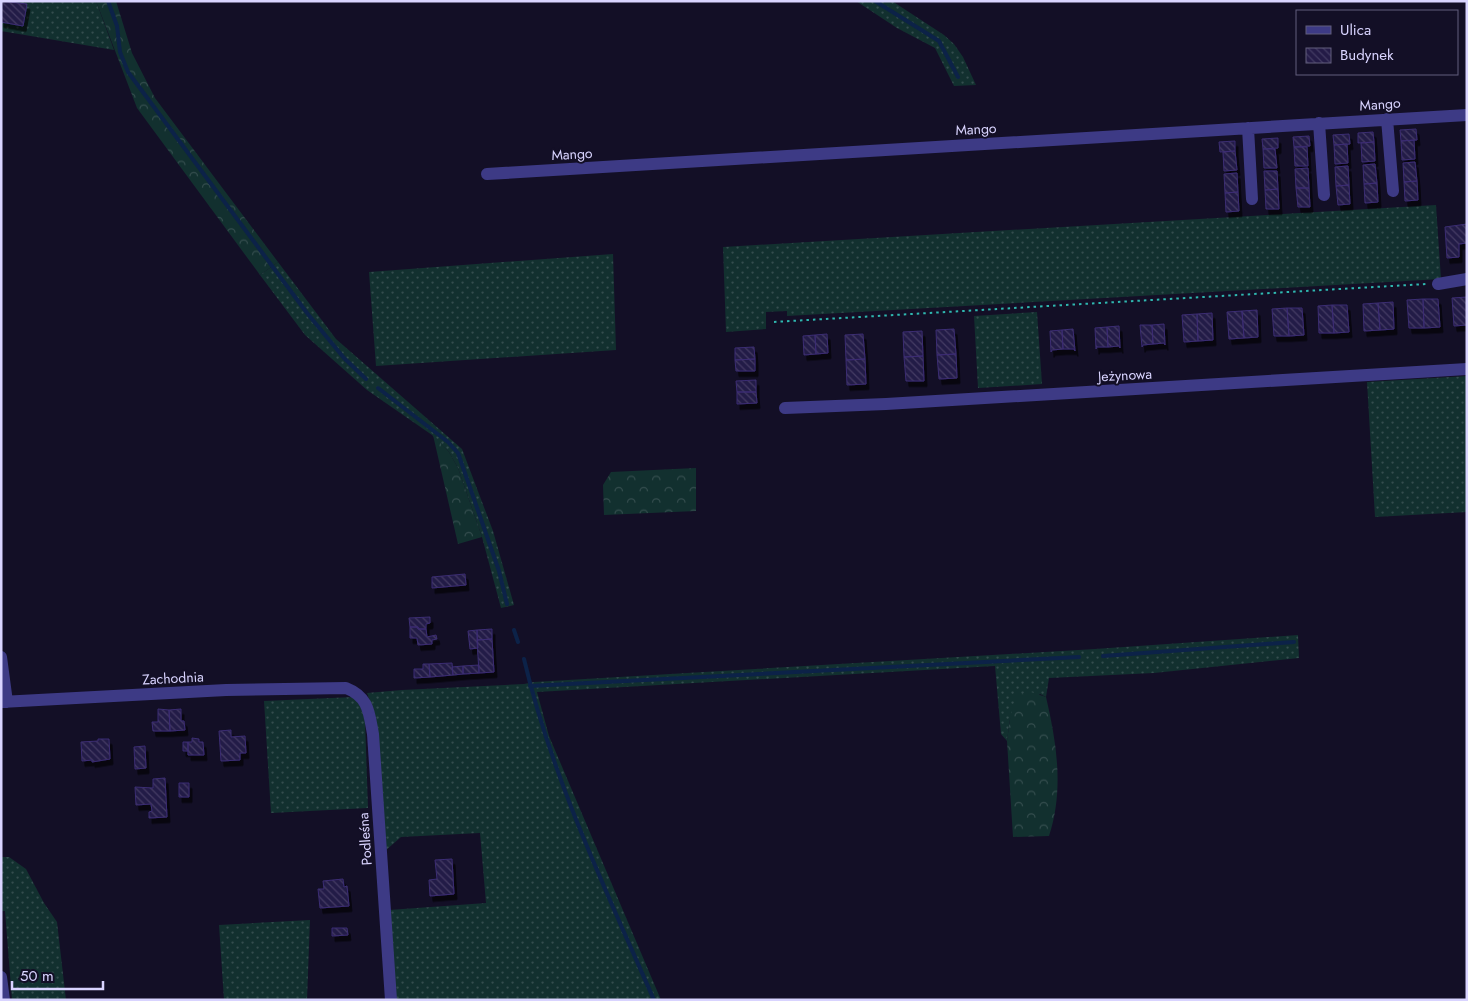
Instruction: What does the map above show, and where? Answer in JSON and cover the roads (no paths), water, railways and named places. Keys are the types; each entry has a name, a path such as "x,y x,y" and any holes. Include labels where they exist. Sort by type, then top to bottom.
{"street":[{"name":"Mango","path":"487,174 1467,115"},
{"path":"1387,119 1393,191"},
{"path":"1320,123 1324,195"},
{"path":"1248,128 1252,200"},
{"path":"1438,284 1467,279"},
{"name":"Jeżynowa","path":"785,408 1467,370"},
{"path":"1,657 4,702"},
{"name":"Zachodnia","path":"4,702 226,690 346,688"},
{"name":"Podleśna","path":"346,688 362,696 373,734 391,1000"},
{"path":"1,977 4,1000"}],"waterway":[{"path":"108,1 117,26 120,52 128,72 307,313 344,358 366,379"},
{"path":"875,1 939,41 958,77"},
{"path":"378,388 448,442 458,453 499,571 507,604"},
{"path":"514,630 518,642"},
{"path":"1103,656 1294,642"},
{"path":"530,686 1079,657"},
{"path":"524,659 549,747 581,832 654,1000"}]}
